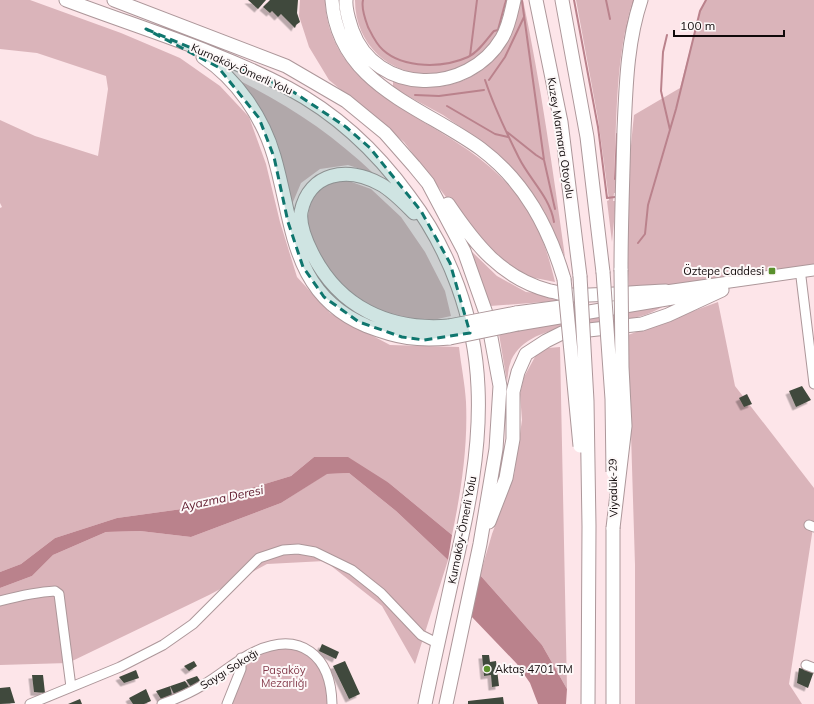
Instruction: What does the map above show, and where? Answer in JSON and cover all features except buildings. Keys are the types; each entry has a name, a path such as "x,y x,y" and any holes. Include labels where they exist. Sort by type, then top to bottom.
{"highway":[{"name":"Kurnaköy-Ömerli Yolu","path":"66,0 146,29 257,73 289,89 346,127 370,148 390,170 421,211 450,263 455,276 471,336 478,386 477,438 471,497 425,704"},
{"name":"Kurnaköy-Ömerli Yolu","path":"114,0 252,52 309,79 346,101 385,133 428,183 464,251 487,316 500,386 496,448 480,544 446,704"},
{"path":"332,0 333,18 343,44 354,62 371,80 481,150 522,189 544,224 556,251 564,279 574,395 589,526 588,704"},
{"path":"346,0 348,19 355,39 366,54 379,66 398,75 416,80 430,81 443,80 462,74 482,61 502,38 510,19 514,0"},
{"name":"Kuzey Marmara Otoyolu","path":"536,0 561,122 580,276 587,401 589,526"},
{"name":"Viyadük-29","path":"562,0 587,137 603,272 612,399 613,704"},
{"path":"613,528 625,426 622,367 621,270 622,172 626,83 634,22 641,0"},
{"path":"146,29 200,55 218,67 258,118 274,157 288,222 303,267 324,297 341,312 359,322 402,337 424,340 449,332 647,296 666,291"},
{"path":"449,332 432,327 399,324 370,314 347,298 320,270 307,243 302,226 301,213 305,200 316,185 329,176 353,175 367,178 381,184 401,200 418,218 450,263"},
{"path":"428,183 446,202 466,231 485,254 511,275 540,288 569,296 666,291"},
{"path":"517,319 722,290"},
{"path":"480,544 506,478 513,439 513,392 518,372 526,354 562,333 642,324 722,290"}],"main road":[{"path":"666,291 814,270"},
{"path":"722,290 814,276"}],"street":[{"path":"801,277 814,384"},
{"path":"30,704 147,655 163,646 193,624 259,558 283,550 298,549 315,552 352,570 381,593 421,635 438,643"},
{"path":"0,601 33,593 56,591 59,594 71,687"},
{"name":"Saygı Sokağı","path":"162,704 204,685 241,658 264,648 284,644 298,645 316,654 324,666 332,704"},
{"path":"227,704 241,669 241,658"}],"highlighted area":[{"path":"146,29 289,89 346,127 370,148 421,211 450,263 470,333 424,340 402,337 359,322 324,297 303,267 288,222 274,157 259,118 218,67"}],"green space":[{"path":"0,0 30,0 121,33 180,58 220,86 249,117 266,164 280,222 297,277 330,313 390,345 459,347 465,395 466,436 461,486 452,535 389,483 314,457 291,476 182,509 117,518 55,538 21,564 0,572 0,208 2,207 0,203 0,120 35,136 98,156 108,89 106,76 37,53 0,49"},
{"path":"300,0 325,0 330,28 340,52 356,73 398,106 482,160 513,190 532,216 546,249 555,282 525,276 497,257 475,235 404,142 329,80 309,47 299,16"},
{"path":"355,0 505,0 495,38 482,52 463,66 442,73 421,74 400,69 383,58 368,43 358,24"},
{"path":"520,0 523,0 541,96 565,257 544,211 521,179 485,144 443,115 393,88 393,81 410,86 443,86 459,82 488,66 500,53 509,38"},
{"path":"576,0 633,0 623,44 618,88 614,178 616,179 616,193 614,193 613,201 616,201 612,242 607,201 609,200 598,119"},
{"path":"706,0 814,0 814,265 662,286 629,287 627,201 634,115 680,88 700,11"},
{"path":"234,78 272,98 308,120 357,158 373,173 348,165 320,169 301,183 290,209 283,163 266,121"},
{"path":"346,180 371,189 401,217 425,252 445,291 451,316 424,322 393,321 332,281 315,253 307,221 311,199 323,185"},
{"path":"467,247 497,276 526,292 596,298 490,306"},
{"path":"672,302 645,315 629,319 549,331 532,339 519,349 510,364 507,382 499,334"},
{"path":"718,302 735,386 814,488 814,521 789,684 802,704 635,704 635,565 628,335"},
{"path":"560,347 567,689 542,645 480,575 492,534 514,475 522,420 520,394 524,377 536,355 548,348"},
{"path":"349,473 396,511 448,560 415,664 382,606 325,561 267,564 209,595 68,663 0,665 0,588 32,576 53,555 106,532 140,531 191,537 281,503 326,474"},
{"name":"Paşaköy Mezarlığı","path":"286,647 301,648 315,657 325,680 329,704 229,704 248,661 262,651"}],"water":[{"name":"Ayazma Deresi","path":"314,457 348,457 389,483 452,535 448,560 396,511 349,473 327,474 281,503 191,537 140,531 106,532 53,555 32,576 0,588 0,572 21,564 55,538 117,518 182,509 291,476"},
{"path":"480,575 542,645 567,689 566,704 538,704 530,683 517,664 471,616"}],"waterway":[{"path":"363,0 363,10 368,27 374,39 381,48 402,61 424,65 436,65 458,61 476,52 494,31 498,30 506,0"},
{"path":"470,56 477,0"},
{"path":"574,0 598,127 607,198 615,197"},
{"path":"606,0 610,19"},
{"path":"622,63 627,27 634,0"},
{"path":"638,243 645,234 648,205 676,109 700,11 706,0"},
{"path":"522,1 544,160 555,209"},
{"path":"489,80 505,57 524,17"},
{"path":"667,35 663,52 661,91 670,130"},
{"path":"485,80 509,139 523,166 544,197 552,213 554,222"},
{"path":"415,95 439,96 484,90"},
{"path":"447,106 495,134 508,137"},
{"path":"507,132 544,160"},
{"path":"615,179 617,134"}],"place":[{"name":"Öztepe Caddesi","path":"772,271"},
{"name":"Aktaş 4701 TM","path":"487,669"}]}
